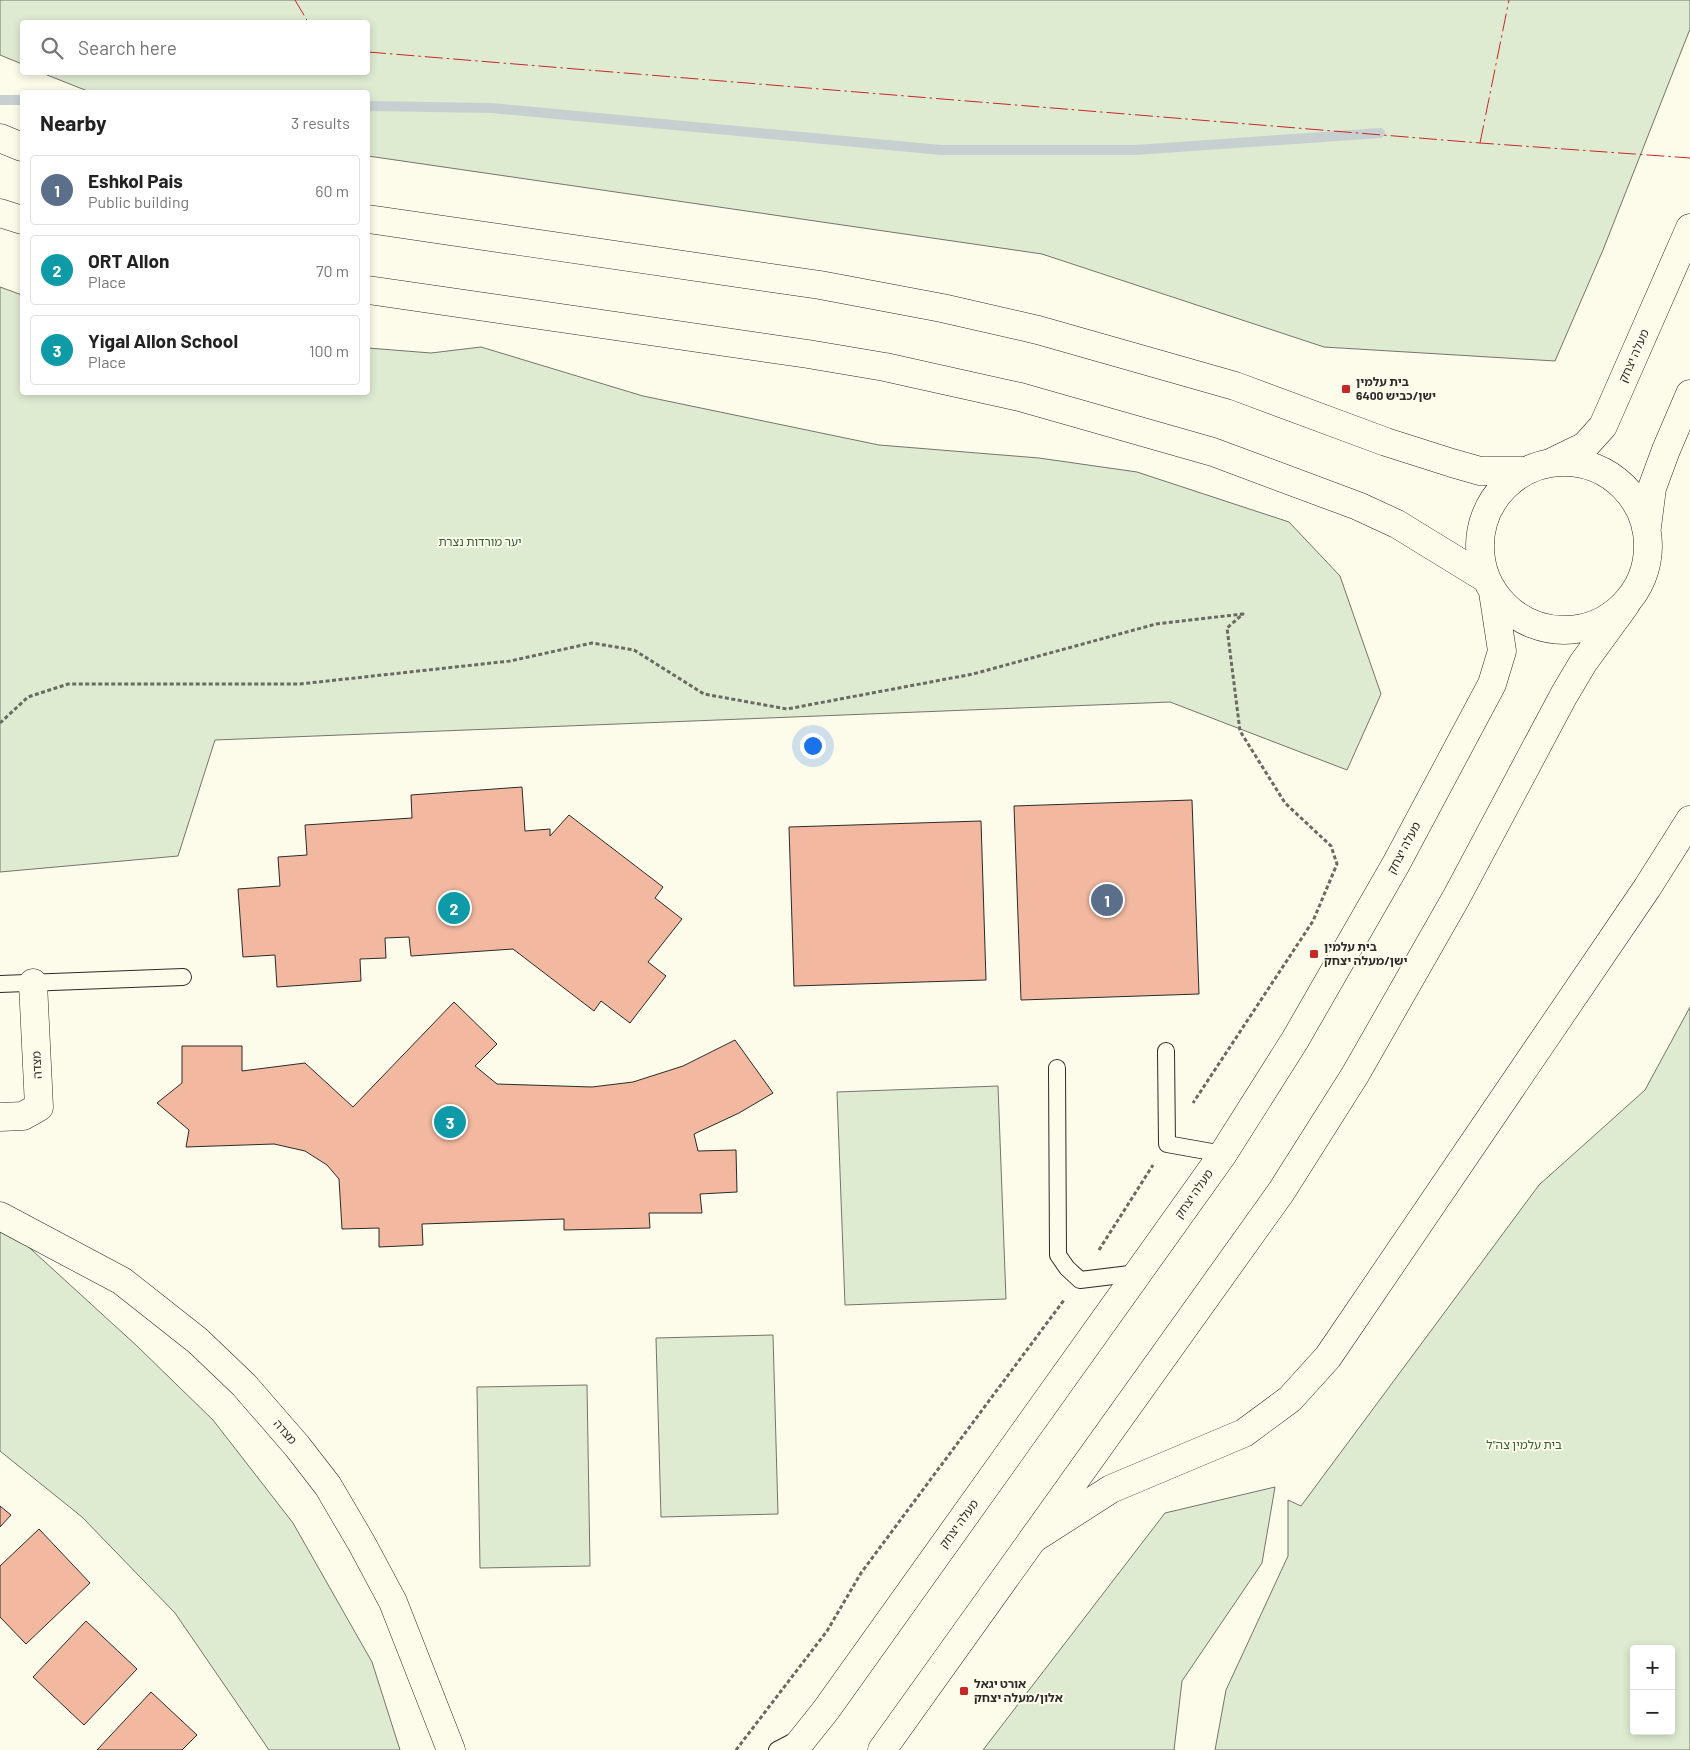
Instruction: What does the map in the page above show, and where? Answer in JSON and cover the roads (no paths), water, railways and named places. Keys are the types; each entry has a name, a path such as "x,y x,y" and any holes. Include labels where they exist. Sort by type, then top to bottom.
{"main road":[{"path":"0,138 20,146"},
{"path":"0,213 20,219"},
{"path":"370,219 820,285 942,308 1038,330 1235,386 1386,442 1480,471 1524,471 1552,462 1577,462 1601,470 1622,484 1637,504 1647,527"},
{"name":"מעלה יצחק","path":"1552,462 1585,446 1603,426 1690,228"},
{"path":"370,290 808,354 885,367 1020,397 1213,452 1358,506 1397,524 1489,585 1509,611 1531,624 1556,630 1582,628 1605,620 1626,604"},
{"path":"882,1750 1281,1192 1354,1075 1446,915 1564,695 1583,663 1641,581 1648,554 1647,527 1652,488 1690,394"},
{"path":"1489,585 1479,554 1481,529 1489,506 1504,486 1524,471"},
{"name":"מעלה יצחק","path":"799,1743 826,1710 1223,1154 1295,1040 1396,864 1492,684 1502,651 1489,585"},
{"path":"1033,1539 1111,1489 1244,1433 1290,1399 1328,1357 1647,888 1690,820"},
{"name":"מצדה","path":"0,1117 23,1116 39,1107 33,983"},
{"name":"מצדה","path":"0,1216 122,1281 198,1341 244,1386 297,1446 328,1486 393,1602 451,1750"}],"lane":[{"path":"0,984 183,977"},
{"path":"1166,1051 1167,1144 1223,1154"},
{"path":"1057,1068 1058,1256 1080,1280 1138,1273"},
{"path":"777,1750 799,1743"}],"waterway":[{"path":"0,100 20,100"},
{"path":"370,106 492,108 941,150 1135,150 1380,133"}],"place":[{"name":"בית עלמין ישן/כביש 6400","path":"1346,389"},
{"name":"Eshkol Pais","path":"1107,900"},
{"name":"ORT Allon","path":"454,908"},
{"name":"בית עלמין ישן/מעלה יצחק","path":"1314,954"},
{"name":"Yigal Allon School","path":"450,1122"},
{"name":"אורט יגאל אלון/מעלה יצחק","path":"964,1691"}],"park label":[{"name":"יער מורדות נצרת","path":"480,542"},
{"name":"בית עלמין צה\"ל","path":"1524,1445"}]}
